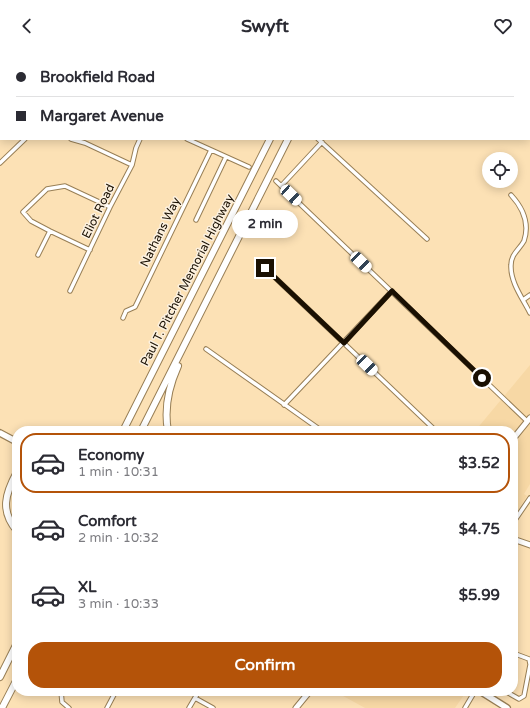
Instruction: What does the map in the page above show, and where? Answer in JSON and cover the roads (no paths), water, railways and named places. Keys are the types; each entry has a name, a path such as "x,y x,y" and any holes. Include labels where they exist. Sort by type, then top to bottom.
{"highway":[{"name":"Paul T. Pitcher Memorial Highway","path":"126,426 269,140"},
{"path":"144,426 288,140"},
{"path":"168,426 168,404 171,384 175,372 232,251"},
{"path":"12,481 6,491 4,510 12,526"},
{"path":"0,677 12,653"},
{"path":"2,708 12,689"}],"main road":[{"path":"518,433 529,419"},
{"path":"0,433 12,439"},
{"path":"518,541 530,545"},
{"path":"296,708 306,696"},
{"path":"488,696 507,708"}],"street":[{"path":"0,163 24,140"},
{"path":"74,140 85,143 132,165"},
{"name":"Eliot Road","path":"70,291 132,165 140,140"},
{"path":"189,140 249,168"},
{"path":"319,140 426,239"},
{"path":"281,186 322,142"},
{"name":"Nathans Way","path":"123,318 126,311 135,307 138,303 211,150"},
{"path":"196,220 226,157"},
{"path":"276,181 529,419"},
{"path":"90,250 50,232 32,221 23,212 47,189 65,186 110,207"},
{"path":"511,195 525,212 528,224 524,241 515,252 511,261 511,267 514,282 530,313"},
{"path":"38,255 50,232"},
{"path":"265,268 431,426"},
{"path":"284,405 392,291"},
{"path":"523,300 530,295"},
{"path":"206,348 315,426"},
{"path":"518,516 530,498"},
{"path":"514,696 519,699 524,696 530,665 529,658 518,654"},
{"path":"61,696 62,702 68,708"},
{"path":"107,708 113,696"},
{"path":"465,708 472,696"},
{"path":"189,708 195,698 213,708"}]}
